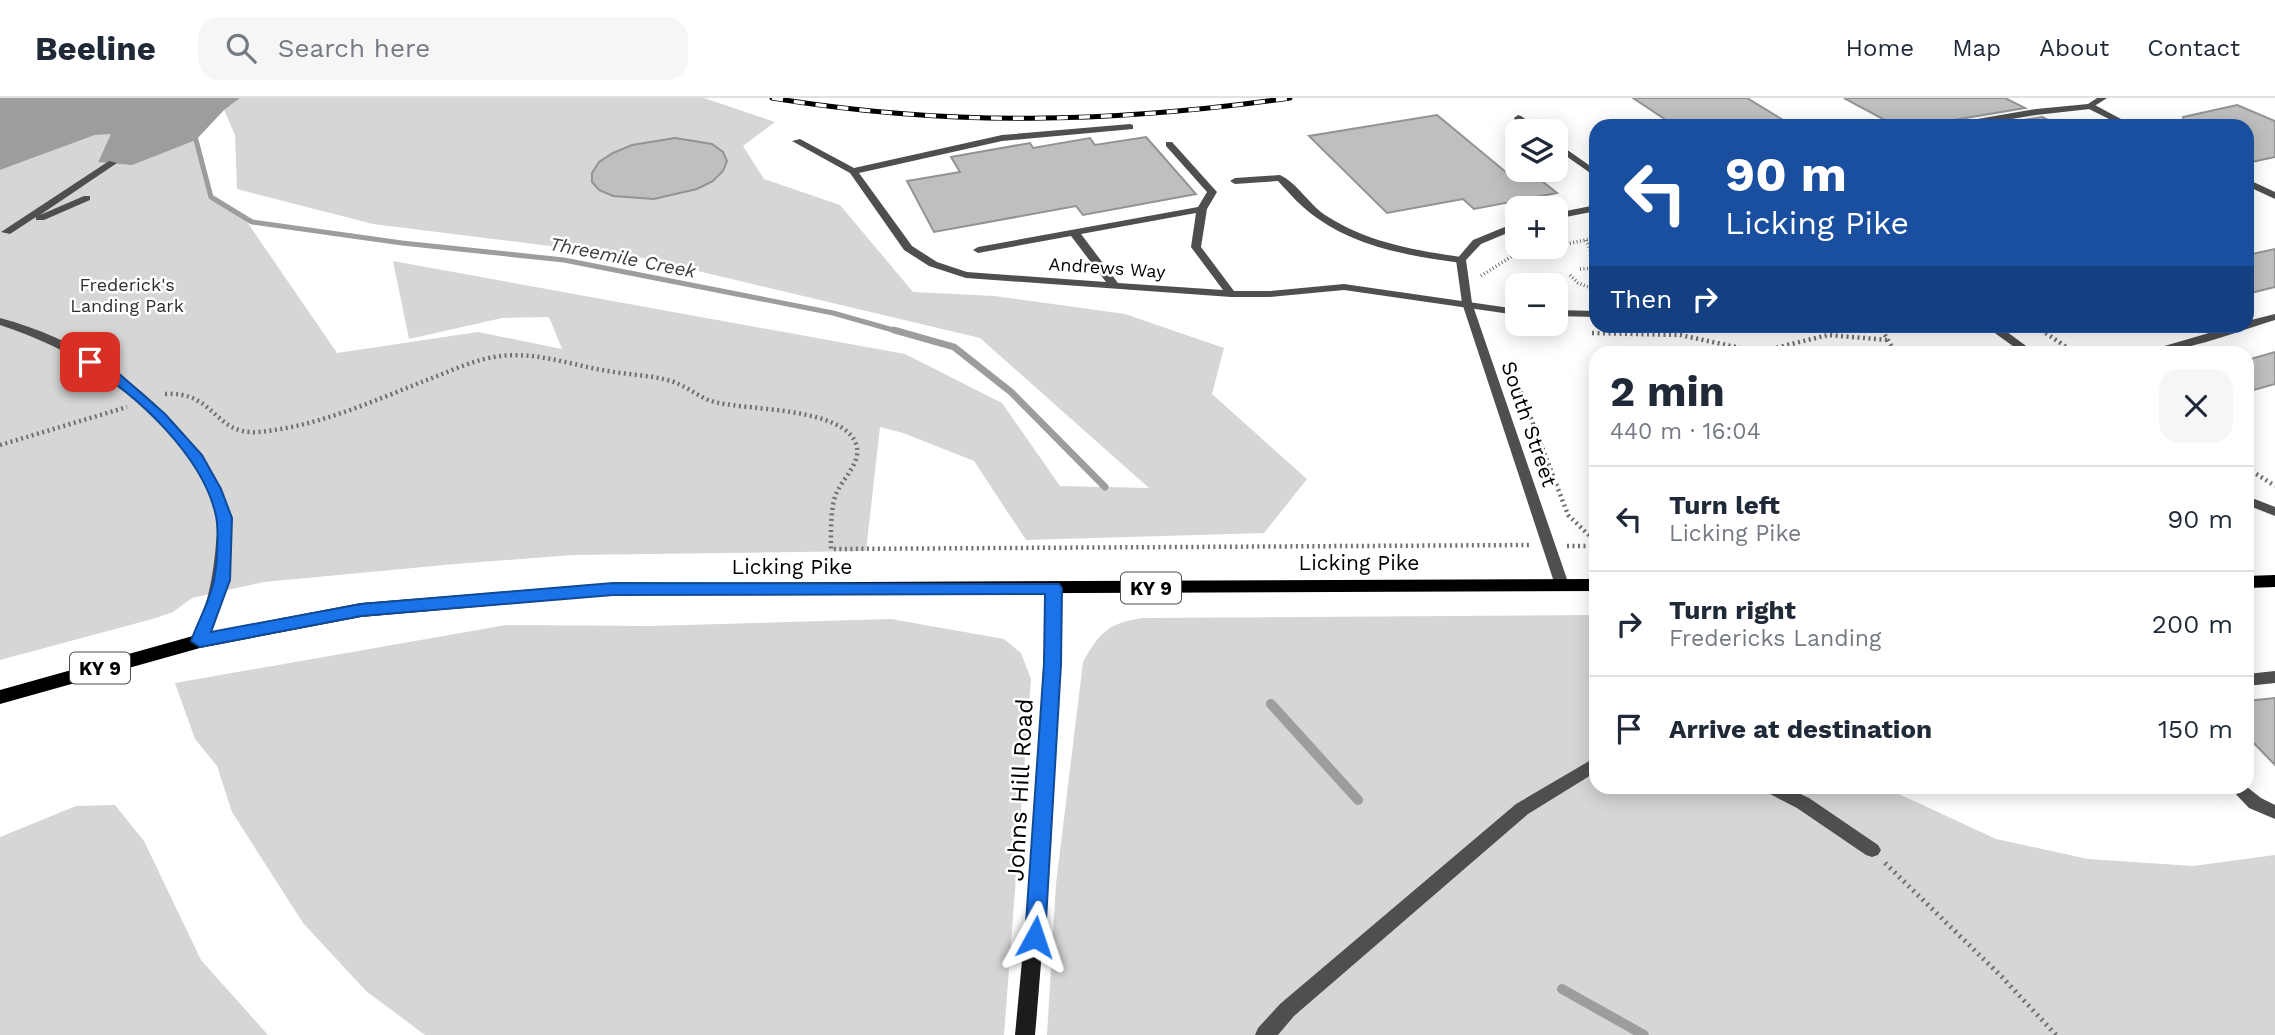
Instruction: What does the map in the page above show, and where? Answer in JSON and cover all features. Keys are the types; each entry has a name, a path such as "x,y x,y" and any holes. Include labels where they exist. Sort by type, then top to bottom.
{"main road":[{"path":"2254,582 2275,581"},
{"name":"Licking Pike","path":"0,697 200,641 361,610 613,589 1589,585"},
{"name":"Johns Hill Road","path":"1025,1035 1038,899 1054,588"}],"street":[{"path":"2072,98 2116,119"},
{"path":"1995,119 2090,106 2103,98"},
{"path":"853,171 1002,138 1130,127"},
{"name":"Andrews Way","path":"797,141 853,171 908,248 933,264 966,275 1231,294 1270,294 1344,287 1505,310"},
{"path":"1169,144 1212,192 1202,209 1196,247 1231,294"},
{"path":"1568,154 1589,169"},
{"path":"3,233 112,163"},
{"path":"1235,181 1280,178 1320,216 1347,231 1402,252 1461,260 1477,242 1505,230"},
{"path":"2254,186 2275,196"},
{"path":"3,233 87,198"},
{"path":"978,250 1202,209"},
{"path":"1568,214 1589,209"},
{"path":"1074,232 1114,285"},
{"name":"South Street","path":"1461,260 1467,303 1562,585"},
{"path":"1568,313 1589,314"},
{"path":"2254,323 2275,317"},
{"path":"0,321 48,339 111,373 160,417 197,458 214,489 224,518 222,580 200,641"},
{"path":"2002,333 2021,346"},
{"path":"2171,346 2217,333"},
{"path":"2254,503 2275,512"},
{"path":"2254,679 2275,677"},
{"path":"1265,1035 1287,1010 1522,808 1589,768"},
{"path":"1786,794 1872,850"},
{"path":"2243,794 2267,811 2275,813"}],"path":[{"path":"1568,244 1589,239"},
{"path":"1586,240 1589,248"},
{"path":"1488,308 1479,286 1480,277 1507,259"},
{"path":"1580,269 1589,267"},
{"path":"1570,275 1578,283 1589,287"},
{"path":"1580,331 1589,331"},
{"path":"1630,333 1680,335 1731,346"},
{"path":"1884,333 1891,346"},
{"path":"2046,333 2065,346"},
{"path":"1783,346 1828,335 1888,340"},
{"path":"160,395 177,391 192,393 222,422 236,431 254,432 315,421 464,366 492,357 522,354 670,381 717,402 794,413 840,427 856,442 857,457 851,472 837,492 832,510 831,549 1513,545"},
{"path":"1508,359 1568,515 1589,535"},
{"path":"0,445 129,406"},
{"path":"2254,472 2275,486"},
{"path":"1872,850 2002,977 2056,1035"}],"green space":[{"name":"Frederick's Landing Park","path":"240,98 704,98 775,122 743,146 764,179 840,205 913,292 994,296 1125,314 1224,348 1212,394 1307,479 1264,533 1026,540 974,461 903,433 880,427 866,551 573,555 264,582 192,598 173,612 156,618 0,660 0,170 95,135 112,133 98,161 169,150 196,140 211,197 243,216 337,353 478,332 562,349 549,317 502,318 409,339 393,261 905,354 1002,403 1060,486 1149,488 980,338 639,257 373,224 237,189 235,135 224,110"},
{"path":"1589,615 1589,794 1899,794 1996,839 2088,859 2193,866 2275,855 2275,1035 1047,1035 1056,884 1083,662 1106,631 1121,623 1143,618"},
{"path":"891,619 1004,639 1021,653 1031,679 1004,1035 425,1035 366,991 303,923 232,812 217,766 195,739 175,683 506,625 651,626"},
{"path":"115,805 144,841 201,960 268,1035 0,1035 0,837 76,806"}],"shaded area":[{"path":"0,98 240,98 224,110 196,140 132,165 98,162 111,134 95,135 0,170"}],"building":[{"path":"1633,98 1747,98 1782,119 1664,119"},
{"path":"1844,98 2005,98 2025,108 1960,119 1883,119"},
{"path":"2237,105 2275,121 2275,157 2254,162 2254,119 2183,117"},
{"path":"1437,115 1505,171 1505,182 1543,182 1557,193 1505,196 1505,203 1474,209 1463,199 1387,213 1309,136"},
{"path":"1146,137 1196,194 1083,215 1076,206 934,232 907,181 960,172 951,157 1030,143 1033,148 1090,138 1095,145"},
{"path":"675,138 712,144 723,152 727,161 723,171 713,181 697,189 654,199 613,196 599,190 592,182 592,173 599,162 613,153 632,145"},
{"path":"2275,249 2275,287 2254,292 2254,254"},
{"path":"2275,352 2275,384 2254,390 2254,358"},
{"path":"2275,698 2275,765 2254,743 2254,700"}],"waterway":[{"name":"Threemile Creek","path":"191,134 196,140 211,197 252,222 402,243 564,260 833,313 900,332"},
{"name":"Threemile Creek","path":"894,330 954,347 1011,392 1105,487"},
{"name":"Threemile Creek","path":"1271,704 1358,800"},
{"name":"Threemile Creek","path":"1562,989 1644,1035"}],"railway":[{"path":"772,98 903,114 1031,118 1159,113 1290,98"}],"route":[{"path":"90,362 111,373 176,433 197,458 214,489 224,518 222,580 200,641 361,610 503,596 613,589 1054,588 1052,664 1035,937"}]}
